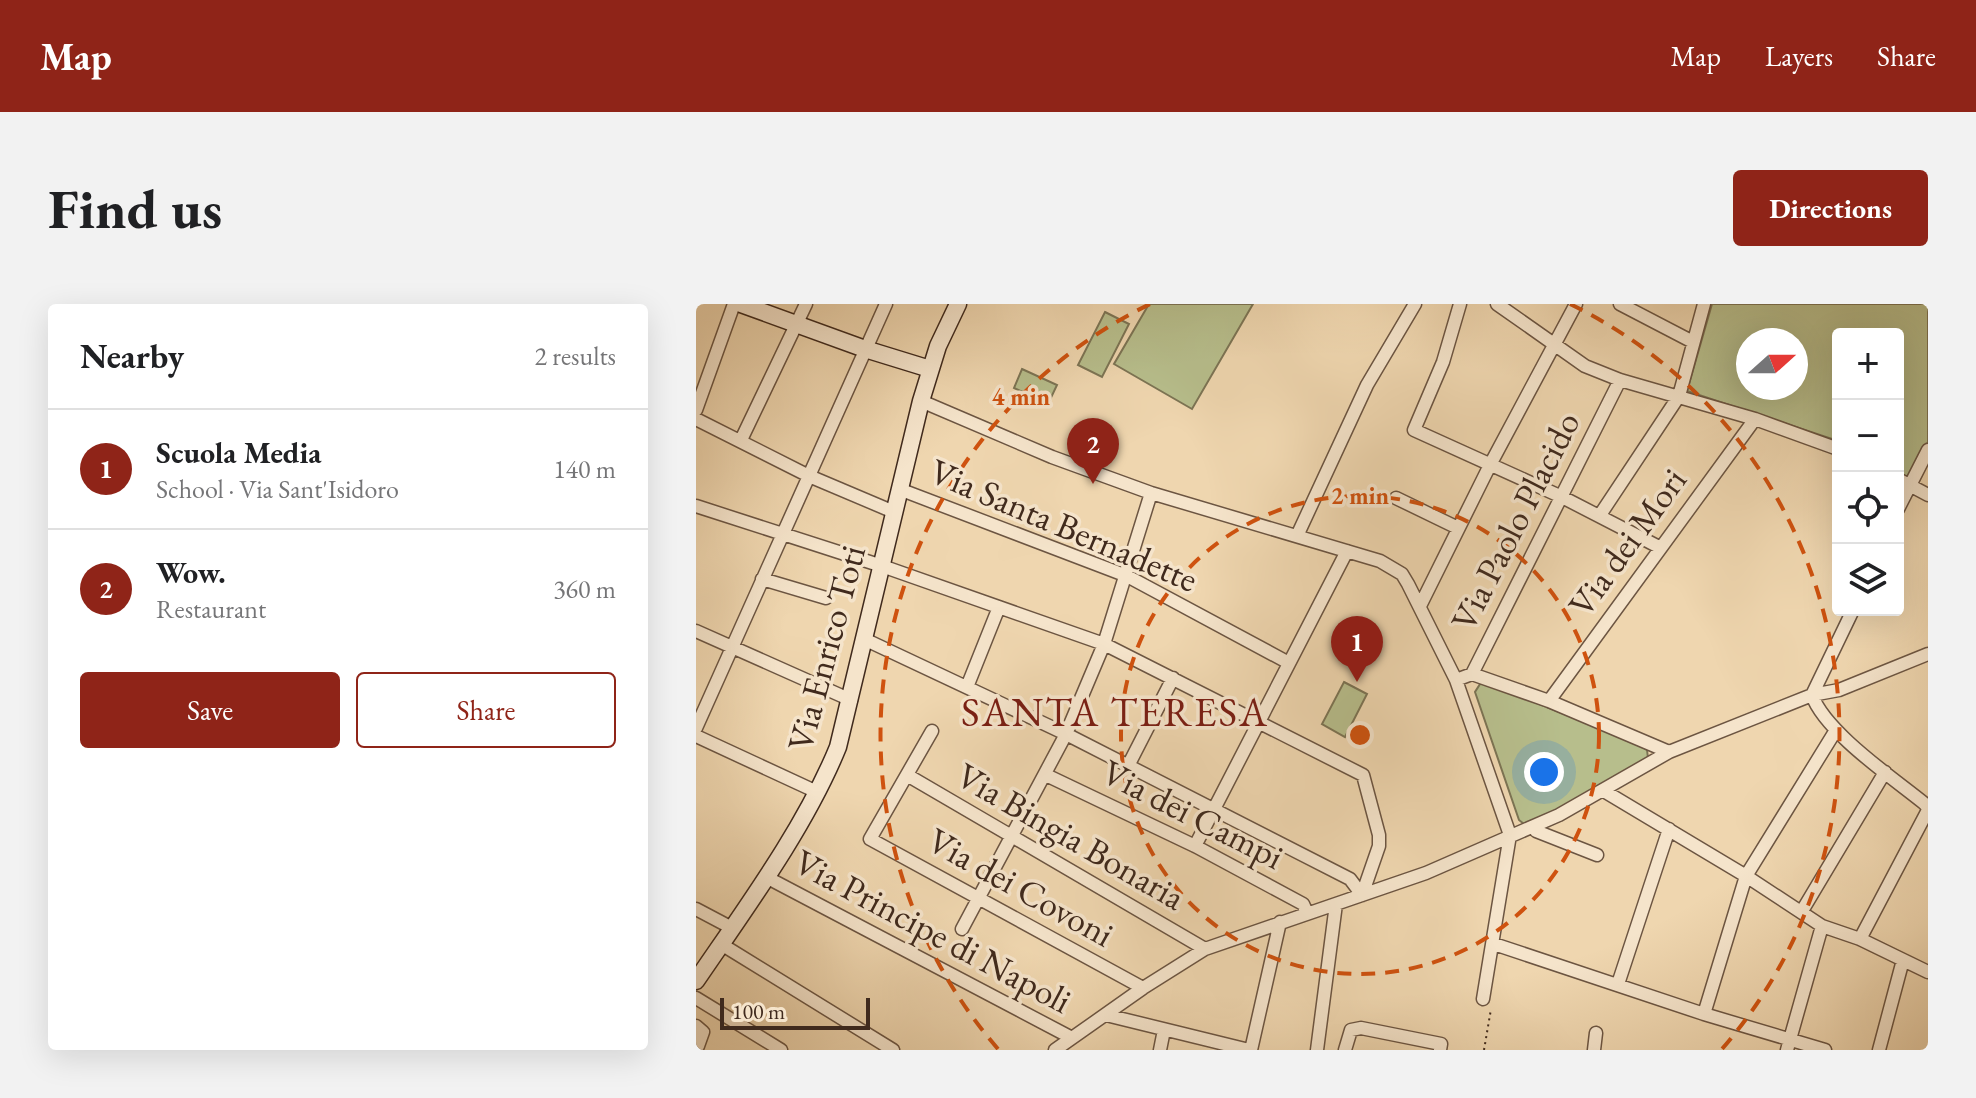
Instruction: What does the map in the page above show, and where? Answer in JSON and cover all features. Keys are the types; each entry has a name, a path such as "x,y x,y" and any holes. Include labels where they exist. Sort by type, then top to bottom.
{"street":[{"path":"696,410 700,386 734,304"},
{"path":"741,304 930,369"},
{"path":"741,440 806,304"},
{"path":"696,728 886,304"},
{"name":"Via Enrico Toti","path":"696,981 766,877 817,792 838,747 921,401 930,369 958,304"},
{"path":"1297,536 1367,385 1415,304"},
{"path":"1460,304 1443,362 1414,430 1600,515 1659,547"},
{"path":"1497,304 1585,366 1620,380 1755,419 1832,447"},
{"path":"1420,606 1490,465 1576,304"},
{"path":"1620,304 1693,342"},
{"path":"1600,515 1679,396 1704,304"},
{"name":"Via Paolo Placido","path":"1456,680 1472,674 1620,380"},
{"path":"921,401 1052,457 1151,493 1347,551 1391,566 1402,574 1456,680 1510,835 1483,999"},
{"path":"696,419 809,476 894,512"},
{"name":"Via dei Mori","path":"1549,701 1755,419"},
{"path":"1928,450 1904,482 1928,495"},
{"name":"Via Santa Bernadette","path":"899,489 1127,576 1289,663"},
{"path":"962,929 1066,734 1104,644 1151,493"},
{"path":"1396,498 1458,528"},
{"path":"696,506 882,566 1104,644 1363,775 1379,835 1379,846 1362,895"},
{"path":"1195,846 1347,551"},
{"path":"762,579 826,598"},
{"path":"967,687 999,607"},
{"path":"1850,616 1812,695 1816,707 1833,726 1925,804 1928,810 1860,939"},
{"path":"696,631 851,700"},
{"path":"864,639 1066,734 1350,879 1362,895"},
{"path":"1055,1050 1205,949 1426,873 1534,827 1604,791 1669,752 1812,695 1928,654"},
{"path":"1472,674 1549,701 1669,752"},
{"path":"1128,766 1173,678"},
{"path":"1704,1014 1746,876 1833,726 1827,692"},
{"path":"907,775 932,731"},
{"path":"696,736 817,792"},
{"path":"1802,911 1885,772"},
{"name":"Via Bingia Bonaria","path":"907,775 1205,949"},
{"name":"Via dei Covoni","path":"907,775 870,839 1143,988"},
{"name":"Via dei Campi","path":"1046,775 1195,846 1303,904 1307,913"},
{"path":"1604,791 1746,876 1822,926 1860,939 1928,972"},
{"path":"1534,827 1536,831 1597,855"},
{"path":"1618,984 1669,829"},
{"name":"Via Principe di Napoli","path":"766,877 1072,1038"},
{"path":"1317,1050 1336,904"},
{"path":"696,909 732,928"},
{"path":"1106,1015 1212,1046 1250,1050 1280,922"},
{"path":"1789,1045 1822,926"},
{"path":"721,944 893,1050"},
{"path":"1494,944 1789,1045 1825,1050"},
{"path":"1879,1050 1903,960"},
{"path":"696,998 781,1050"},
{"path":"696,1026 703,1032 698,1046"},
{"path":"1345,1050 1351,1030 1361,1028 1441,1044 1440,1050"},
{"path":"1160,1050 1164,1030"},
{"path":"1594,1050 1596,1033"}],"path":[{"path":"1483,999 1492,1001 1484,1050"}],"green space":[{"path":"1149,304 1253,304 1192,409 1114,364"},
{"path":"1712,304 1928,304 1928,442 1907,478 1904,476 1904,328 1832,328 1832,439 1687,391"},
{"path":"1105,312 1129,324 1102,377 1078,365"},
{"path":"1022,369 1057,385 1048,404 1014,388"},
{"path":"1482,681 1639,744 1647,750 1648,758 1583,798 1524,824 1519,820 1475,692"},
{"path":"1344,682 1367,694 1345,737 1322,724"}],"place":[{"name":"Wow.","path":"1093,484"},
{"name":"Scuola Media","path":"1357,682"}],"district":[{"name":"SANTA TERESA","path":"1115,712"}]}
